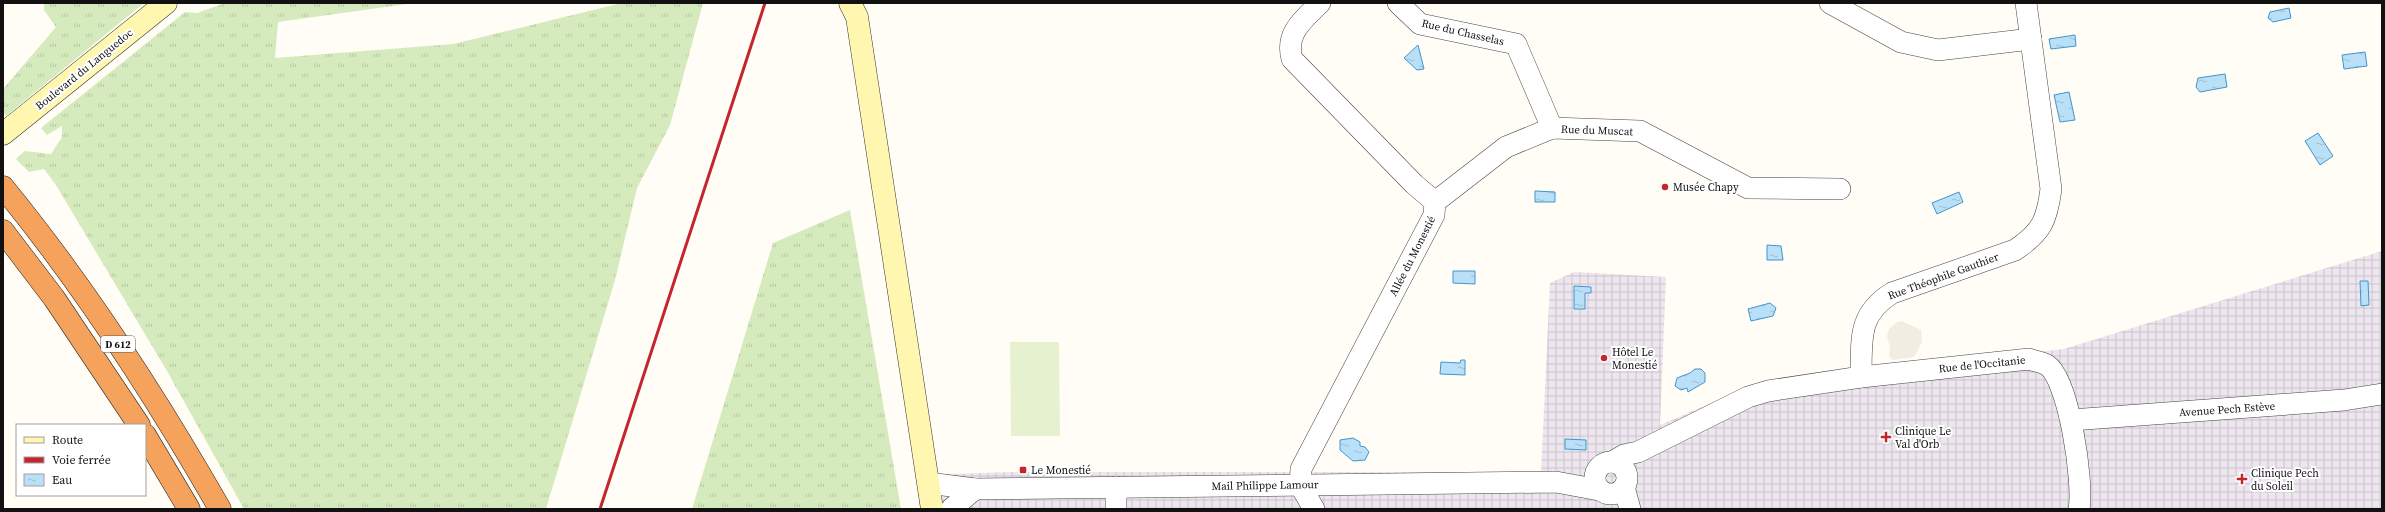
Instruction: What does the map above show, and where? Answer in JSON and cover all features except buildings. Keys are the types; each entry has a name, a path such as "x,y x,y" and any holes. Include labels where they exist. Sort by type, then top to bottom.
{"highway":[{"name":"D 612","path":"3,187 82,292 137,371 220,509"},
{"name":"D 612","path":"3,231 54,298 138,424"},
{"path":"146,436 189,509"}],"street":[{"name":"Boulevard du Languedoc","path":"3,134 166,3"},
{"name":"Allée du Monestié","path":"1300,485 1301,469 1434,215 1435,202 1414,184 1292,59 1288,47 1296,27 1320,3"},
{"name":"Rue du Chasselas","path":"1398,3 1420,24 1516,44 1552,128"},
{"path":"1830,3 1901,42 1938,50 2031,39"},
{"name":"Rue Théophile Gauthier","path":"1861,377 1862,327 1879,301 1892,293 2015,250 2033,238 2047,216 2052,189 2026,3"},
{"path":"856,8 932,509"},
{"name":"Rue du Muscat","path":"1435,202 1506,147 1552,128 1640,131 1748,188 1840,189"},
{"name":"Rue de l'Occitanie","path":"1861,377 2029,359 2047,365 2060,382 2071,420 2082,495 2080,509"},
{"path":"1622,509 1611,479 1624,455 1638,452 1748,397 1768,391 1861,377"},
{"name":"Avenue Pech Estève","path":"2071,420 2344,400 2382,394"},
{"path":"1611,479 1630,509"},
{"name":"Mail Philippe Lamour","path":"928,483 975,488 1556,482 1611,479"},
{"path":"1300,485 1314,509"},
{"path":"1116,487 1116,509"},
{"path":"951,509 975,488"}],"shaded area":[{"path":"2382,251 2382,509 920,509 917,475 1011,472 1541,472 1550,283 1574,272 1666,277 1660,425 1760,382 2064,349"},
{"path":"1902,321 1921,330 1922,342 1914,357 1893,360 1889,356 1890,348 1887,336 1889,329 1897,322"}],"green space":[{"path":"44,3 144,3 6,116 3,111 3,89 56,27 44,10"},
{"path":"225,3 414,3 278,22 275,58 453,44 622,3 703,3 670,125 637,188 615,280 546,509 244,509 167,371 56,185 44,169 29,172 16,159 25,151 51,154 62,137 62,126 47,135 41,128 185,12 197,13"},
{"path":"850,210 901,509 692,509 773,243"},
{"path":"1010,342 1059,342 1060,436 1011,436"}],"water":[{"path":"2289,8 2291,18 2273,22 2268,18 2270,12"},
{"path":"2075,35 2076,46 2051,49 2049,39"},
{"path":"1418,45 1424,69 1417,70 1404,58"},
{"path":"2365,52 2367,66 2344,69 2342,55"},
{"path":"2225,74 2227,87 2200,92 2196,87 2198,78"},
{"path":"2069,92 2075,120 2060,122 2054,95"},
{"path":"2318,133 2333,156 2320,165 2305,141"},
{"path":"1535,191 1555,192 1555,202 1535,202"},
{"path":"1959,192 1963,202 1937,214 1932,203"},
{"path":"1767,245 1781,246 1783,260 1767,260"},
{"path":"1453,271 1475,271 1475,284 1453,283"},
{"path":"2360,281 2368,281 2369,305 2361,306"},
{"path":"1574,286 1591,287 1591,293 1585,293 1585,309 1574,309"},
{"path":"1770,303 1776,308 1773,316 1751,321 1748,309"},
{"path":"1461,360 1465,360 1465,375 1440,374 1441,362 1460,363"},
{"path":"1695,369 1701,369 1705,373 1705,382 1688,392 1687,388 1681,390 1675,386 1677,378 1690,373"},
{"path":"1353,438 1360,442 1360,446 1365,447 1369,452 1365,460 1353,461 1340,450 1340,440"},
{"path":"1565,439 1586,440 1586,450 1565,449"}],"railway":[{"path":"600,509 765,3"}],"place":[{"name":"Musée Chapy","path":"1665,187"},
{"name":"Hôtel Le Monestié","path":"1604,358"},
{"name":"Clinique Le Val d'Orb","path":"1886,437"},
{"name":"Le Monestié","path":"1023,470"},
{"name":"Clinique Pech du Soleil","path":"2242,479"}]}
